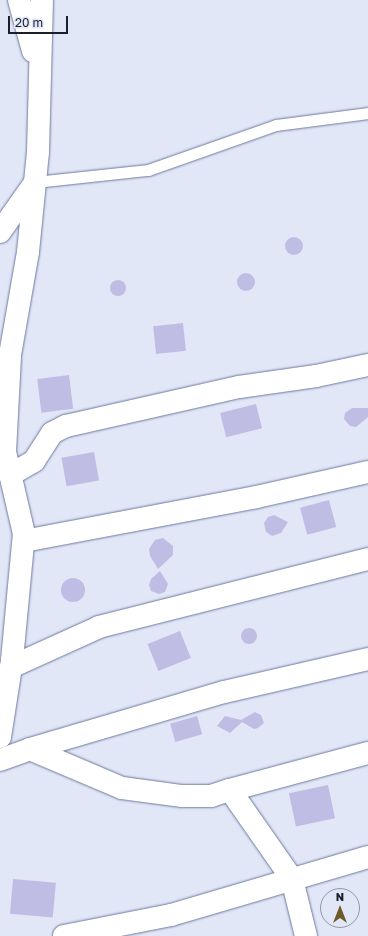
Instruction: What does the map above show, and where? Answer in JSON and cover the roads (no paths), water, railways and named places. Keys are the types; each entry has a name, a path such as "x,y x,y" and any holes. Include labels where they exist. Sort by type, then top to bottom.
{"street":[{"path":"19,0 40,74"},
{"path":"0,737 11,667 24,540 5,452 10,355 28,252 38,152 42,0"},
{"path":"0,232 35,182"},
{"path":"10,475 34,461 52,433 66,426 239,387 316,376 368,365"},
{"path":"24,540 256,497 368,472"},
{"path":"11,667 99,627 368,560"},
{"path":"0,760 224,692 368,659"},
{"path":"30,750 122,788 211,796 368,753"},
{"path":"230,790 292,879 306,936"},
{"path":"64,936 171,915 368,857"}],"lane":[{"path":"35,182 148,170 276,125 368,113"}]}
